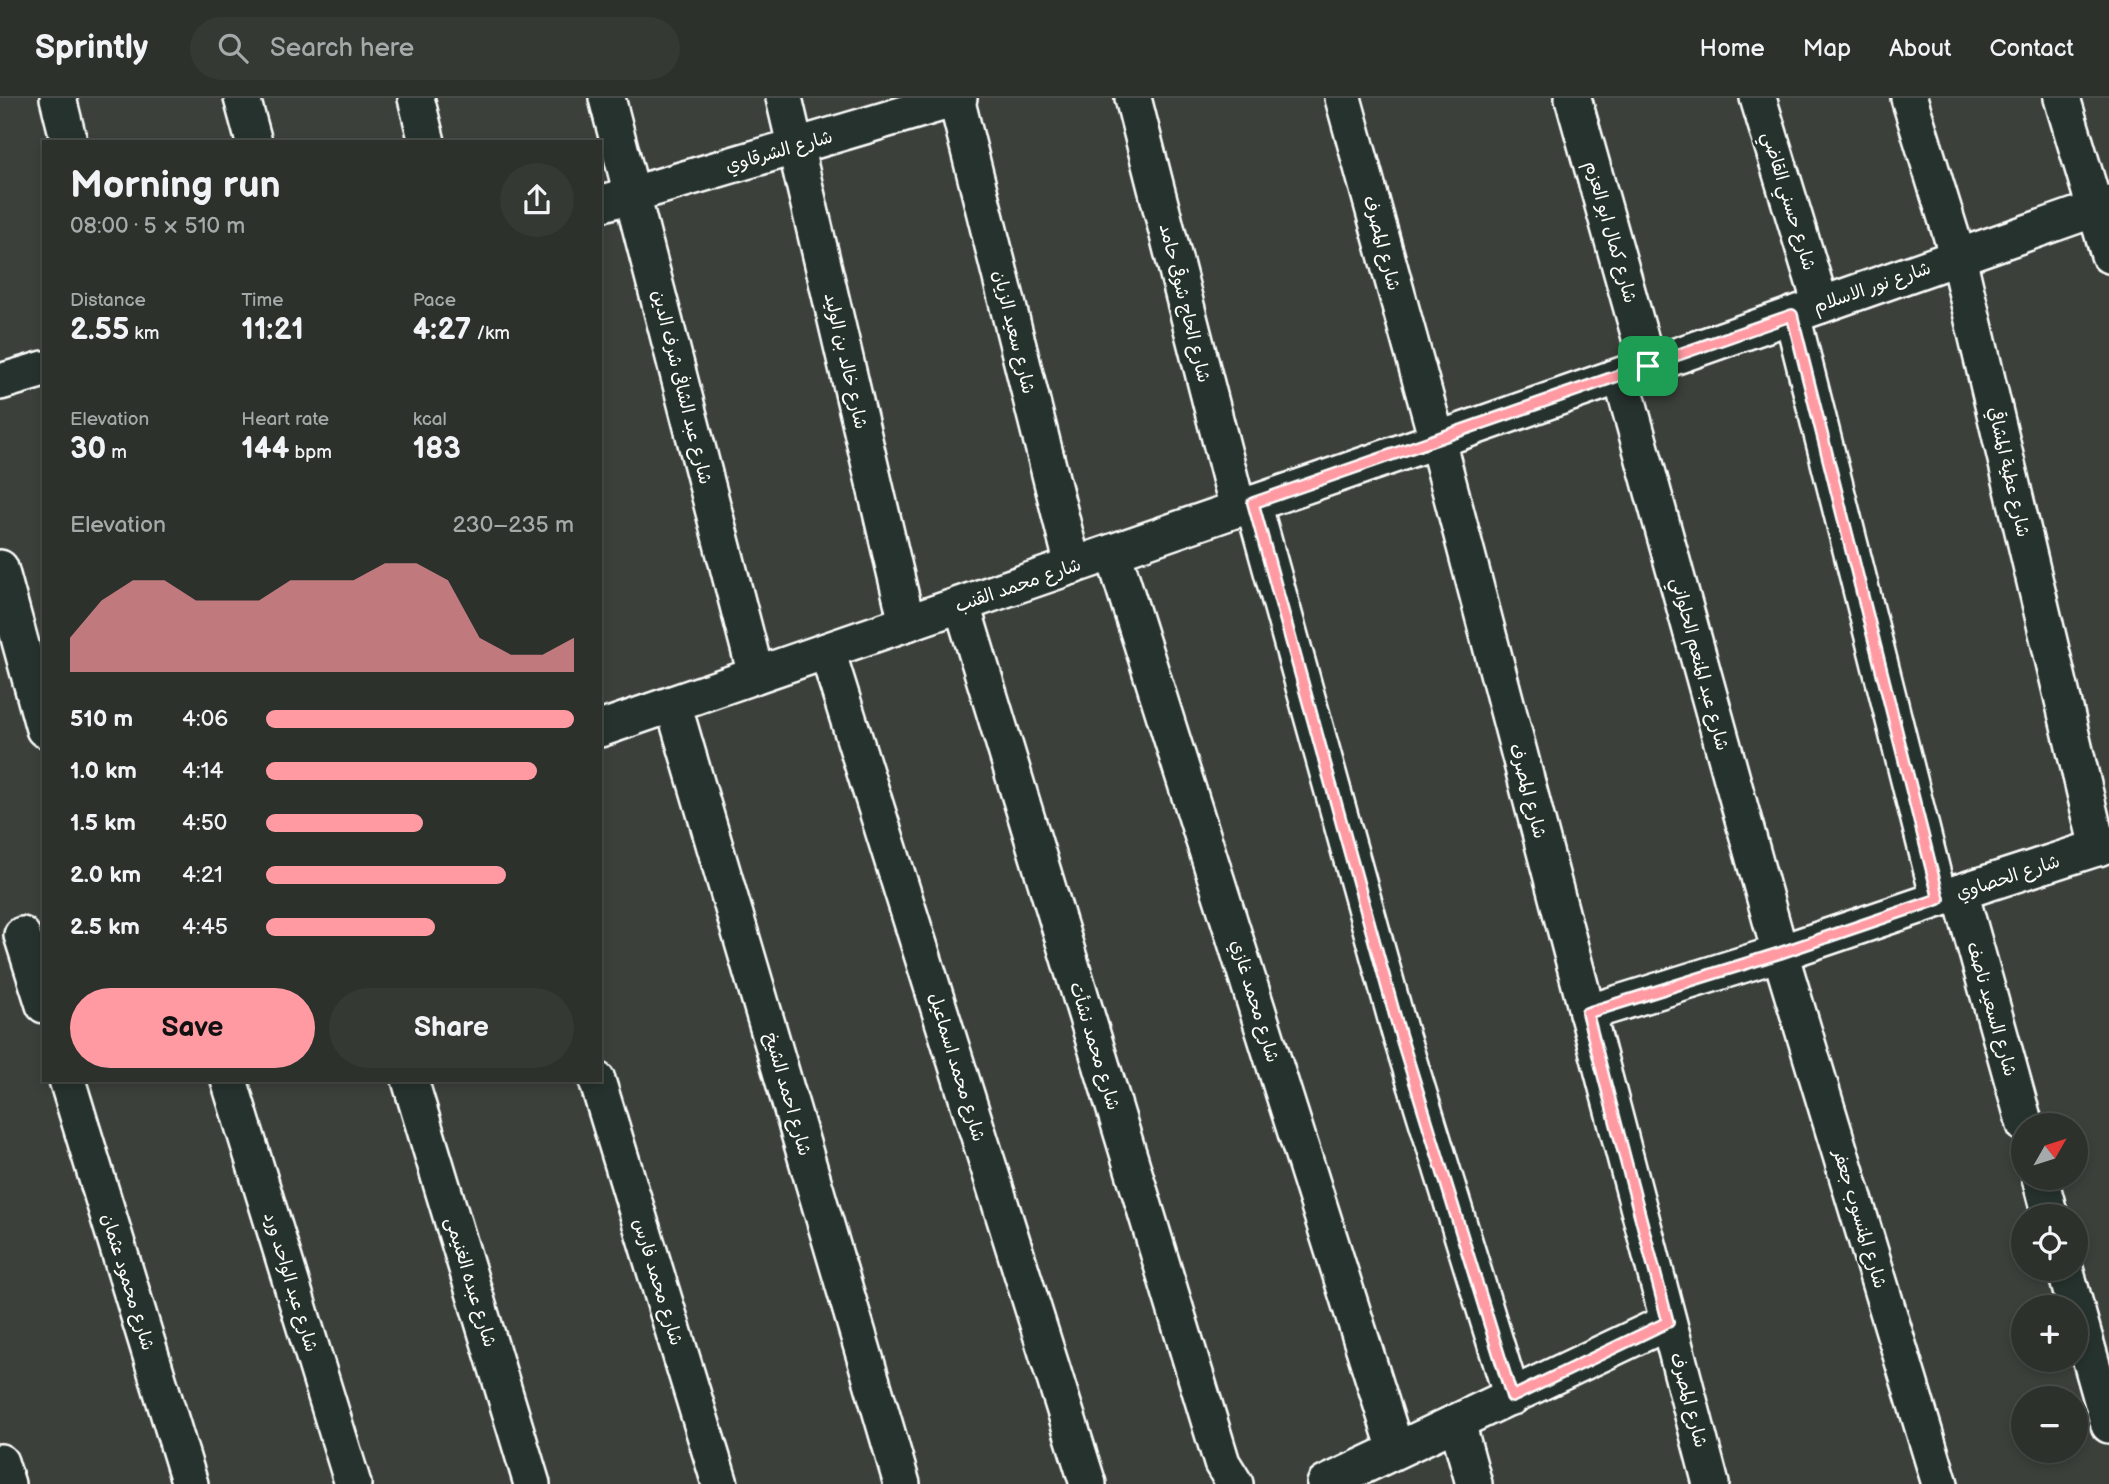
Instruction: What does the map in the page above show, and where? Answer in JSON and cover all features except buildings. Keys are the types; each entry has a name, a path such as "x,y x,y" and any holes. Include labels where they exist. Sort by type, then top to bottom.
{"street":[{"path":"58,98 68,140"},
{"path":"242,98 253,140"},
{"path":"416,98 426,140"},
{"name":"شارع عبد الشافى شرف الدين","path":"607,98 616,199 756,675"},
{"name":"شارع خالد بن الوليد","path":"784,98 907,623"},
{"name":"شارع الشرقاوي","path":"616,199 957,98"},
{"name":"شارع سعيد الزيان","path":"957,98 1073,566"},
{"name":"شارع الحاج شوقى حامد","path":"1133,98 1245,506 1400,1034 1512,1397"},
{"name":"شارع المصرف","path":"1343,98 1437,440 1711,1484"},
{"name":"شارع كمال ابو العزم","path":"1573,98 1634,371"},
{"name":"شارع حسني القاضي","path":"1758,98 1949,896"},
{"name":"شارع عطية المشاقي","path":"1909,98 1958,257 2104,846"},
{"path":"2062,98 2102,206 2109,255"},
{"name":"شارع نور الاسلام","path":"1437,440 2102,206"},
{"path":"0,382 42,370"},
{"name":"شارع عبد المنعم الحلواني","path":"1634,371 1780,953"},
{"name":"شارع محمد القنب","path":"602,728 1437,440"},
{"name":"شارع محمد غازي","path":"1113,552 1396,1450"},
{"path":"0,568 42,722"},
{"name":"شارع محمد نشأت","path":"962,604 1222,1463 1235,1484"},
{"name":"شارع محمد اسماعيل","path":"827,651 1088,1484"},
{"name":"شارع احمد الشيخ","path":"673,704 902,1484"},
{"name":"شارع الحصاوي","path":"1587,1013 1780,953 2104,846"},
{"name":"شارع السعيد ناصف","path":"1949,896 2021,1113"},
{"path":"22,935 42,998"},
{"name":"شارع المنسوب جعفر","path":"1780,953 1940,1484"},
{"name":"شارع محمود عثمان","path":"68,1082 190,1484"},
{"name":"شارع عبد الواحد ورد","path":"230,1082 353,1484"},
{"name":"شارع عبده الغنيمى","path":"411,1082 532,1484"},
{"name":"شارع محمد فارس","path":"598,1082 720,1484"},
{"path":"2068,1281 2109,1425"},
{"path":"1325,1484 1668,1322"},
{"path":"1457,1422 1474,1484"},
{"path":"0,1462 7,1484"}],"route":[{"path":"1792,315 1939,899 1780,953 1587,1013 1668,1322 1512,1397 1400,1034 1253,503 1648,366 1792,315"}]}
